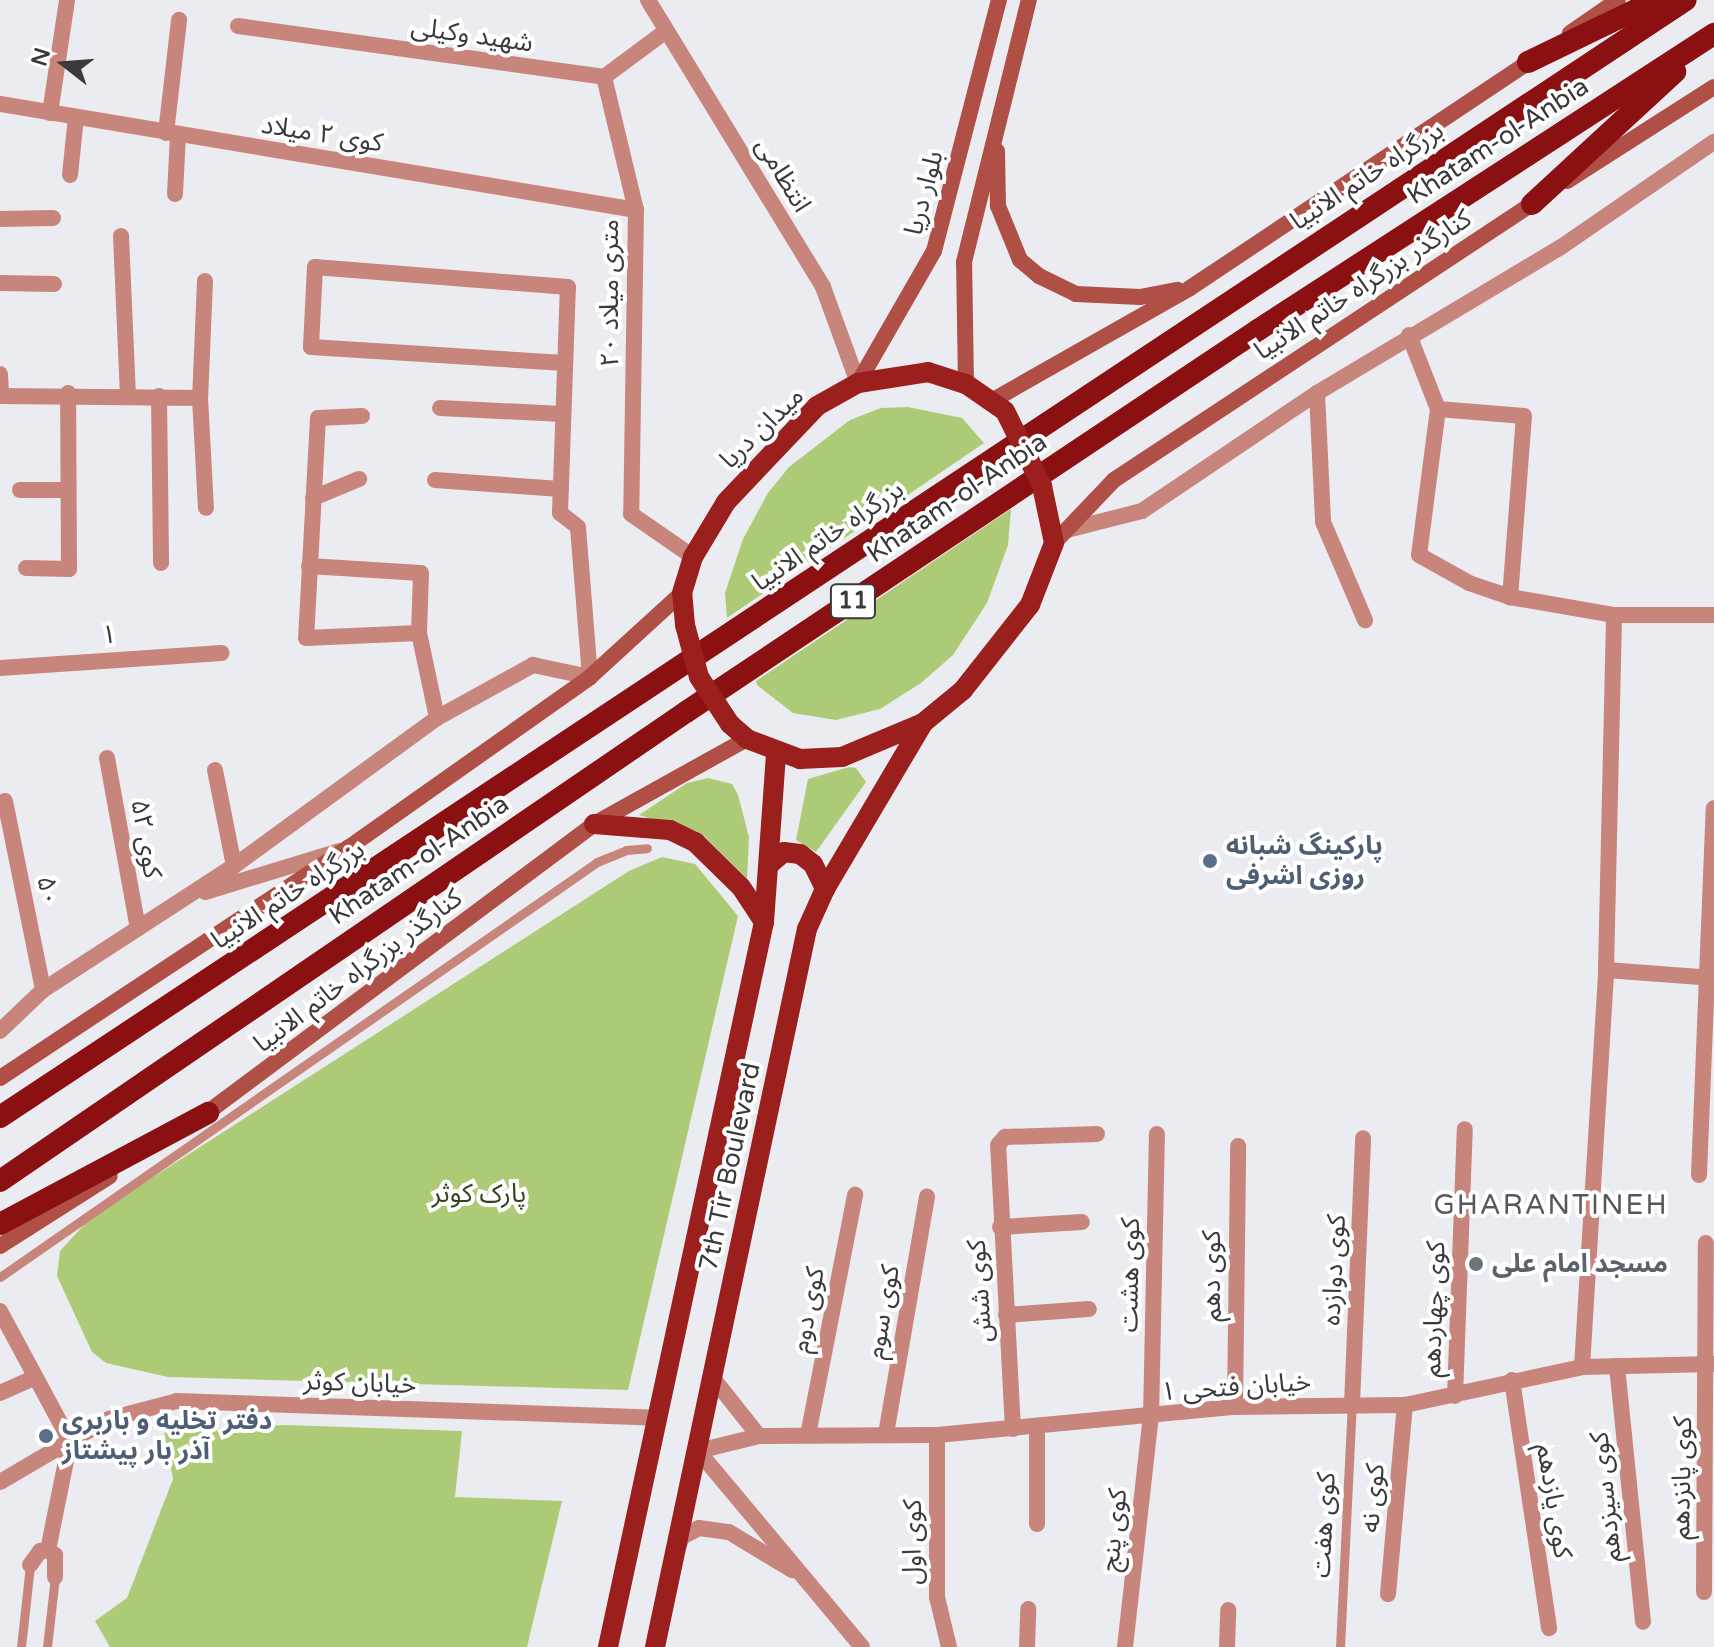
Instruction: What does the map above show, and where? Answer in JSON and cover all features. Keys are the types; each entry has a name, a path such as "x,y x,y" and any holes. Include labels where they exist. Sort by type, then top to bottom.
{"highway":[{"path":"1528,62 1656,0"},
{"name":"بزرگراه خاتم الانبیا","path":"0,1117 1686,0"},
{"path":"1532,204 1714,36"},
{"name":"Khatam-ol-Anbia","path":"0,1181 686,712 1258,330 1714,36"},
{"path":"0,1224 208,1113"}],"main road":[{"name":"بلوار دریا","path":"858,383 934,251 999,0"},
{"name":"بلوار دریا","path":"966,384 964,262 1029,0"},
{"name":"Khatam-ol-Anbia","path":"1000,405 1190,288 1618,0"},
{"name":"کنارگذر بزرگراه خاتم الانبیا","path":"1061,536 1114,480 1714,87"},
{"path":"996,126 998,206 1020,260 1039,276 1076,294 1140,297 1190,288"},
{"name":"میدان دریا","path":"747,739 730,724 699,677 685,625 682,593 693,557 726,502 771,449 817,406 858,383 928,372 966,384 1000,405"},
{"path":"747,739 776,753 800,759 842,757 923,723 963,690 1030,605 1061,536 1042,486 1000,405"},
{"path":"0,1078 348,848 590,677 682,593"},
{"name":"7th Tir Boulevard","path":"655,1647 807,929 825,889 923,723"},
{"name":"کنارگذر بزرگراه خاتم الانبیا","path":"0,1246 208,1113 594,824 747,739"},
{"name":"7th Tir Boulevard","path":"608,1647 764,922 776,753"},
{"path":"594,824 659,828 695,842 741,887 764,922"},
{"path":"770,864 784,852 800,854 813,864 825,889"}],"street":[{"path":"50,113 67,0"},
{"name":"انتظامی","path":"648,0 823,287 858,383"},
{"path":"175,194 172,134 179,20"},
{"name":"شهید وکیلی","path":"238,26 604,77"},
{"path":"604,77 666,31"},
{"name":"۲۰ متری میلاد","path":"604,77 636,210 631,514 693,557"},
{"name":"کوی ۲ میلاد","path":"0,104 636,210"},
{"path":"70,175 76,117"},
{"path":"1061,536 1142,511 1409,335 1561,247 1714,142"},
{"path":"0,219 53,218"},
{"path":"121,236 128,394"},
{"path":"0,1031 43,990 234,866 437,718 533,665 590,677 578,527 560,513 568,287 315,267 311,347 564,363"},
{"path":"205,281 200,398 206,508"},
{"path":"0,283 54,284"},
{"path":"1409,335 1438,409 1419,555 1469,583 1510,597 1614,615 1714,615"},
{"path":"0,374 1,396 68,393 200,398"},
{"path":"26,568 69,569 68,393"},
{"path":"1317,393 1323,522 1365,620"},
{"path":"159,396 161,563"},
{"path":"440,408 562,414"},
{"path":"1438,409 1524,416 1510,597"},
{"path":"362,416 318,418 306,638 419,633"},
{"path":"313,498 359,479"},
{"path":"435,480 561,489"},
{"path":"20,490 67,490"},
{"path":"309,566 421,573 419,633 437,718"},
{"path":"1582,1367 1606,970 1614,615"},
{"name":"۱","path":"0,668 221,653"},
{"name":"کوی ۵۲","path":"107,758 138,928"},
{"path":"215,770 234,866"},
{"name":"۵۰","path":"5,801 43,990"},
{"path":"1699,1175 1711,978 1714,808"},
{"path":"184,898 348,848"},
{"path":"1606,970 1711,978"},
{"name":"کوی چهاردهم","path":"1455,1396 1465,1129"},
{"name":"کوی شش","path":"1013,1429 998,1150 1005,1137 1097,1134"},
{"name":"کوی هشت","path":"1151,1417 1157,1134"},
{"name":"کوی دوازده","path":"1352,1404 1363,1138"},
{"name":"کوی دهم","path":"1235,1407 1238,1146"},
{"name":"کوی دوم","path":"808,1435 855,1195"},
{"name":"کوی سوم","path":"886,1434 927,1197"},
{"path":"1000,1227 1082,1222"},
{"name":"کوی پانزدهم","path":"1704,1592 1711,1364 1706,1243"},
{"path":"1006,1315 1089,1309"},
{"path":"0,1311 70,1441 48,1550"},
{"name":"خیابان فتحی ۱","path":"698,1451 759,1436 937,1435 1235,1407 1405,1405 1582,1367 1711,1364"},
{"name":"کوی سیزدهم","path":"1617,1366 1643,1622"},
{"path":"0,1393 36,1377"},
{"path":"712,1377 759,1436"},
{"name":"کوی یازدهم","path":"1512,1380 1549,1628"},
{"name":"خیابان کوثر","path":"0,1482 109,1419 177,1401 657,1418"},
{"name":"کوی نه","path":"1388,1594 1405,1405"},
{"name":"کوی پنج","path":"1125,1647 1151,1417"},
{"path":"1037,1428 1037,1524"},
{"name":"کوی اول","path":"937,1435 937,1597 949,1647"},
{"path":"698,1451 862,1647"},
{"path":"671,1567 682,1537 699,1528 729,1532 807,1579"},
{"path":"30,1565 40,1551 48,1550 55,1555 55,1577"},
{"path":"1027,1647 1028,1609"},
{"path":"1227,1647 1228,1610"}],"lane":[{"path":"0,1277 597,862 626,850 647,848"},
{"name":"کوی هفت","path":"1340,1647 1352,1404"},
{"path":"21,1647 30,1565"},
{"path":"47,1647 55,1577"}],"green space":[{"path":"908,407 962,418 984,443 727,618 725,593 743,539 768,493 789,467 850,420 881,408"},
{"path":"1011,509 1008,545 987,603 953,655 921,683 880,709 836,720 793,713 757,685 756,681"},
{"path":"849,767 856,768 866,782 816,852 796,840 808,779"},
{"path":"708,778 732,784 738,795 749,837 747,879 704,836 639,815 687,783"},
{"name":"پارک کوثر","path":"662,857 695,864 738,916 628,1390 168,1377 106,1363 92,1352 57,1276 60,1251 91,1217 629,871"},
{"path":"285,1425 462,1431 455,1497 562,1501 527,1647 110,1647 95,1621 127,1598 173,1479 164,1430"}],"place":[{"name":"پارکینگ شبانه روزی اشرفی","path":"1210,861"},
{"name":"مسجد امام علی","path":"1476,1264"},
{"name":"دفتر تخلیه و باربری آذر بار پیشتاز","path":"46,1436"}],"district":[{"name":"GHARANTINEH","path":"1551,1205"}]}
